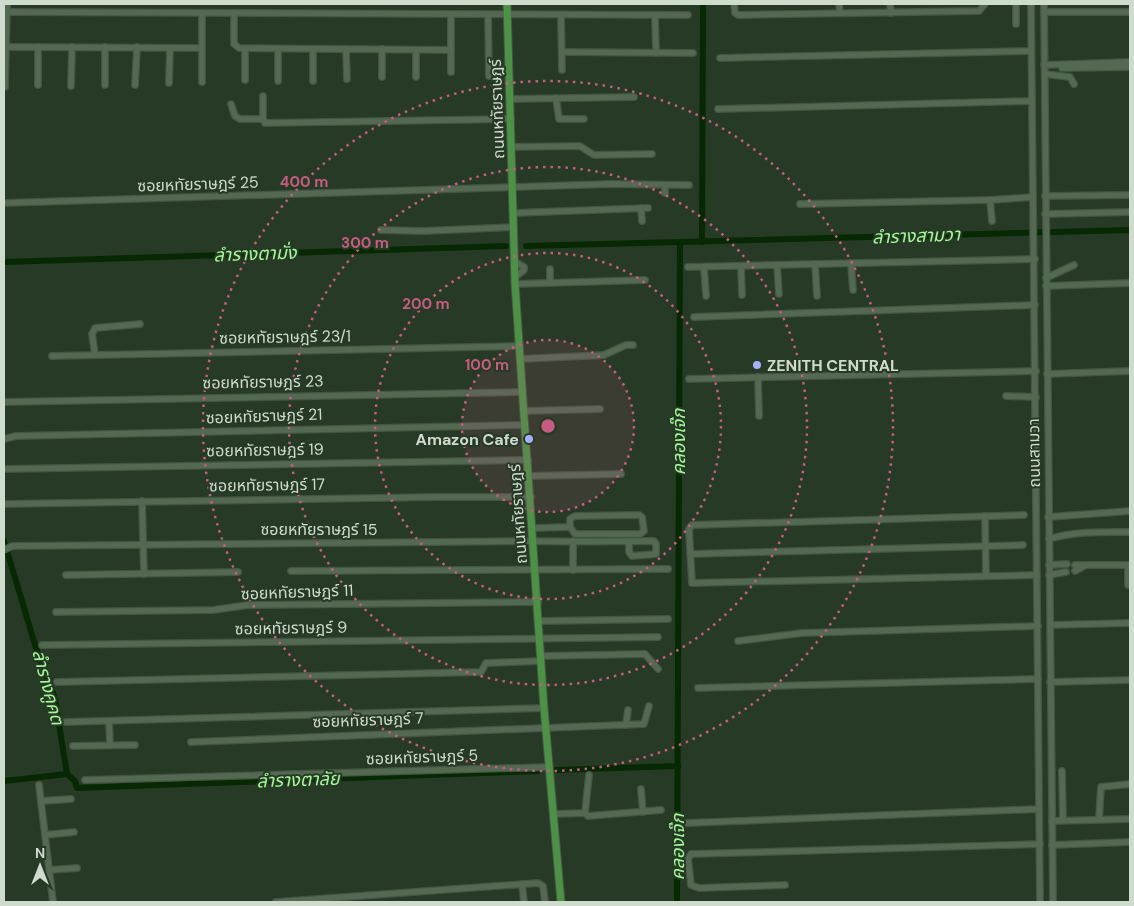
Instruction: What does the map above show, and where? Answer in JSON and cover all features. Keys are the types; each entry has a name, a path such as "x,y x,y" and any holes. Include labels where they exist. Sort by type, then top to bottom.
{"main road":[{"name":"ถนนหทัยราษฎร์","path":"507,4 515,280 544,708 561,902"}],"street":[{"path":"5,86 8,4"},
{"path":"734,4 735,12 738,15 979,11 985,4"},
{"path":"839,4 840,13"},
{"path":"890,4 890,13"},
{"path":"1016,4 1016,24"},
{"name":"ถนนสามวา","path":"1031,4 1035,244 1040,902"},
{"name":"ถนนสามวา","path":"1044,4 1053,902"},
{"path":"8,12 688,15"},
{"path":"1044,12 1130,12"},
{"path":"202,13 202,82"},
{"path":"234,13 234,44 236,48 451,50"},
{"path":"451,14 451,72"},
{"path":"488,15 489,76"},
{"path":"561,15 562,70"},
{"path":"655,15 656,53"},
{"path":"6,47 202,48"},
{"path":"38,47 38,85"},
{"path":"71,86 72,47"},
{"path":"104,86 106,47"},
{"path":"135,85 136,47"},
{"path":"169,83 170,48"},
{"path":"245,49 245,80"},
{"path":"278,49 278,81"},
{"path":"313,49 313,80"},
{"path":"346,49 347,79"},
{"path":"382,50 382,77"},
{"path":"416,50 416,77"},
{"path":"720,58 1031,51"},
{"path":"562,52 693,53"},
{"path":"1045,69 1130,62"},
{"path":"1045,69 1130,67"},
{"path":"1045,69 1070,77 1074,84"},
{"path":"262,119 263,96"},
{"path":"511,99 634,97"},
{"path":"556,98 559,119 584,120"},
{"path":"718,108 1032,101"},
{"path":"231,104 235,116 262,119 266,123 511,119"},
{"path":"1033,135 1044,136"},
{"path":"511,147 580,146 594,156 652,154"},
{"path":"665,185 666,193"},
{"name":"ซอยหทัยราษฎร์ 25","path":"4,203 513,188 689,185"},
{"path":"1045,196 1130,195"},
{"path":"800,204 990,200 1034,197"},
{"path":"990,200 992,221"},
{"path":"513,213 644,208 642,221"},
{"path":"1045,214 1130,212"},
{"path":"381,230 423,231 514,227"},
{"path":"688,267 1035,259"},
{"path":"851,263 853,290"},
{"path":"815,264 817,296"},
{"path":"777,265 779,294"},
{"path":"1046,278 1074,265"},
{"path":"741,266 742,295"},
{"path":"704,267 706,296"},
{"path":"550,269 550,283"},
{"path":"515,280 550,283 645,280"},
{"path":"1046,286 1130,283"},
{"path":"694,317 1035,305"},
{"path":"95,356 92,334 95,328 140,324"},
{"path":"520,359 604,355 626,344 633,345"},
{"name":"ซอยหทัยราษฎร์ 23/1","path":"52,356 519,346"},
{"path":"689,379 1036,371"},
{"path":"1047,374 1130,371"},
{"path":"758,377 759,416"},
{"name":"ซอยหทัยราษฎร์ 23","path":"4,402 523,392"},
{"path":"1006,396 1036,397"},
{"path":"524,411 600,409"},
{"name":"ซอยหทัยราษฎร์ 21","path":"4,439 16,436 525,425"},
{"name":"ซอยหทัยราษฎร์ 19","path":"4,469 528,460"},
{"path":"529,476 621,474"},
{"name":"ซอยหทัยราษฎร์ 17","path":"4,504 531,497"},
{"path":"142,501 144,574"},
{"path":"1048,516 1130,511"},
{"path":"639,515 642,517 644,531 640,534 584,535 575,534 570,527 570,519 575,516 639,515"},
{"path":"1024,515 692,525 689,529 692,583 1037,575"},
{"path":"985,516 986,575"},
{"path":"533,528 570,527"},
{"path":"1049,540 1064,534 1130,532"},
{"name":"ซอยหทัยราษฎร์ 15","path":"6,548 144,544 533,541 573,542 629,541 654,541 656,544 656,554 632,556 629,552 629,541"},
{"path":"573,542 573,570"},
{"path":"690,554 1023,545"},
{"path":"1049,565 1065,564 1065,572 1049,575"},
{"path":"1075,568 1129,565 1128,586"},
{"path":"291,571 668,569"},
{"path":"66,575 238,572"},
{"name":"ซอยหทัยราษฎร์ 11","path":"56,612 213,610 248,605 538,602"},
{"path":"539,621 668,618"},
{"path":"1050,625 1130,622"},
{"path":"738,641 802,633 1038,626"},
{"name":"ซอยหทัยราษฎร์ 9","path":"42,645 658,637"},
{"path":"56,682 481,672 486,663 541,658 645,654 658,669"},
{"path":"1038,657 1050,657"},
{"path":"698,688 1038,679"},
{"path":"1050,682 1130,680"},
{"name":"ซอยหทัยราษฎร์ 7","path":"191,742 626,725 646,723 649,706"},
{"path":"66,722 544,708"},
{"path":"626,725 628,710"},
{"path":"109,721 110,745"},
{"path":"73,746 135,745"},
{"name":"ซอยหทัยราษฎร์ 5","path":"85,780 549,767"},
{"path":"1062,771 1063,820"},
{"path":"585,813 588,775"},
{"path":"1098,819 1101,786 1130,784"},
{"path":"39,786 53,902"},
{"path":"641,789 643,812"},
{"path":"41,802 71,799"},
{"path":"687,823 1039,809"},
{"path":"553,814 585,813 588,816 661,810"},
{"path":"1052,821 1130,818"},
{"path":"45,835 74,832"},
{"path":"1052,845 1130,842"},
{"path":"785,885 699,888 691,885 688,859 692,854 1040,844"},
{"path":"49,870 78,868"},
{"path":"522,884 524,902"},
{"path":"276,902 522,884 542,884 545,902"}],"waterway":[{"name":"คลองเจ๊ก","path":"702,242 703,4"},
{"name":"คลองเจ๊ก","path":"677,902 680,242 1130,230"},
{"name":"ลำรางตามั่ง","path":"526,246 680,242"},
{"name":"ลำรางตามั่ง","path":"4,262 506,246"},
{"name":"ลำรางคูคต","path":"4,541 36,648 55,699 67,774 4,781"},
{"name":"ลำรางตาลัย","path":"556,770 678,766"},
{"name":"ลำรางตาลัย","path":"67,774 75,781 77,788 538,771"}],"place":[{"name":"ZENITH CENTRAL","path":"757,365"},
{"name":"Amazon Cafe","path":"529,439"}],"water label":[{"name":"ลำรางสามวา","path":"916,236"}]}
